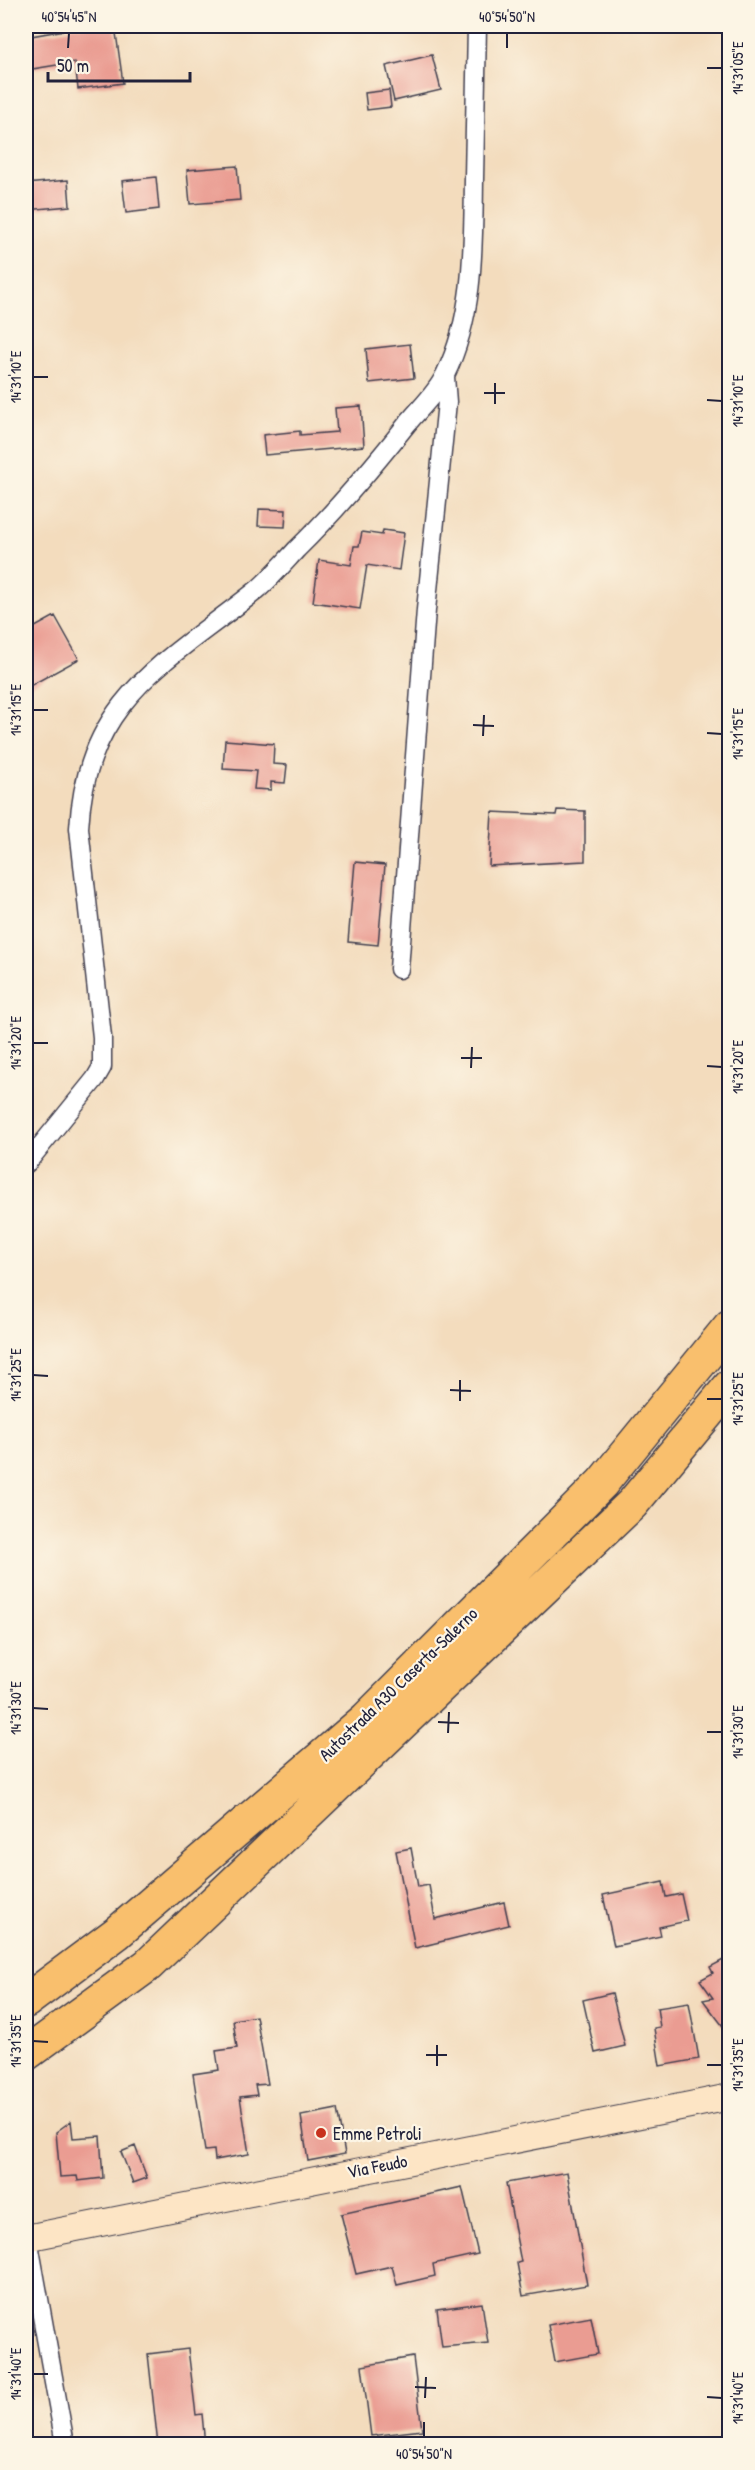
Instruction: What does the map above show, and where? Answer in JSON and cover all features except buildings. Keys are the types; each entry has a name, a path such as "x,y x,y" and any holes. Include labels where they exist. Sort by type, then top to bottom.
{"highway":[{"name":"Autostrada A30 Caserta-Salerno","path":"26,2001 117,1933 366,1719 602,1483 729,1326"},
{"name":"Autostrada A30 Caserta-Salerno","path":"26,2054 148,1965 632,1504 729,1386"}],"street":[{"path":"26,1164 95,1079 102,1067 102,1036 79,828 81,796 92,760 114,714 153,669 259,588 306,541 358,486 445,377 458,343 468,301 472,262 477,26"},
{"path":"399,969 426,610 447,402 445,377"},
{"name":"Via Feudo","path":"27,2238 729,2097"},
{"path":"27,2238 65,2445"}],"place":[{"name":"Emme Petroli","path":"321,2133"}]}
